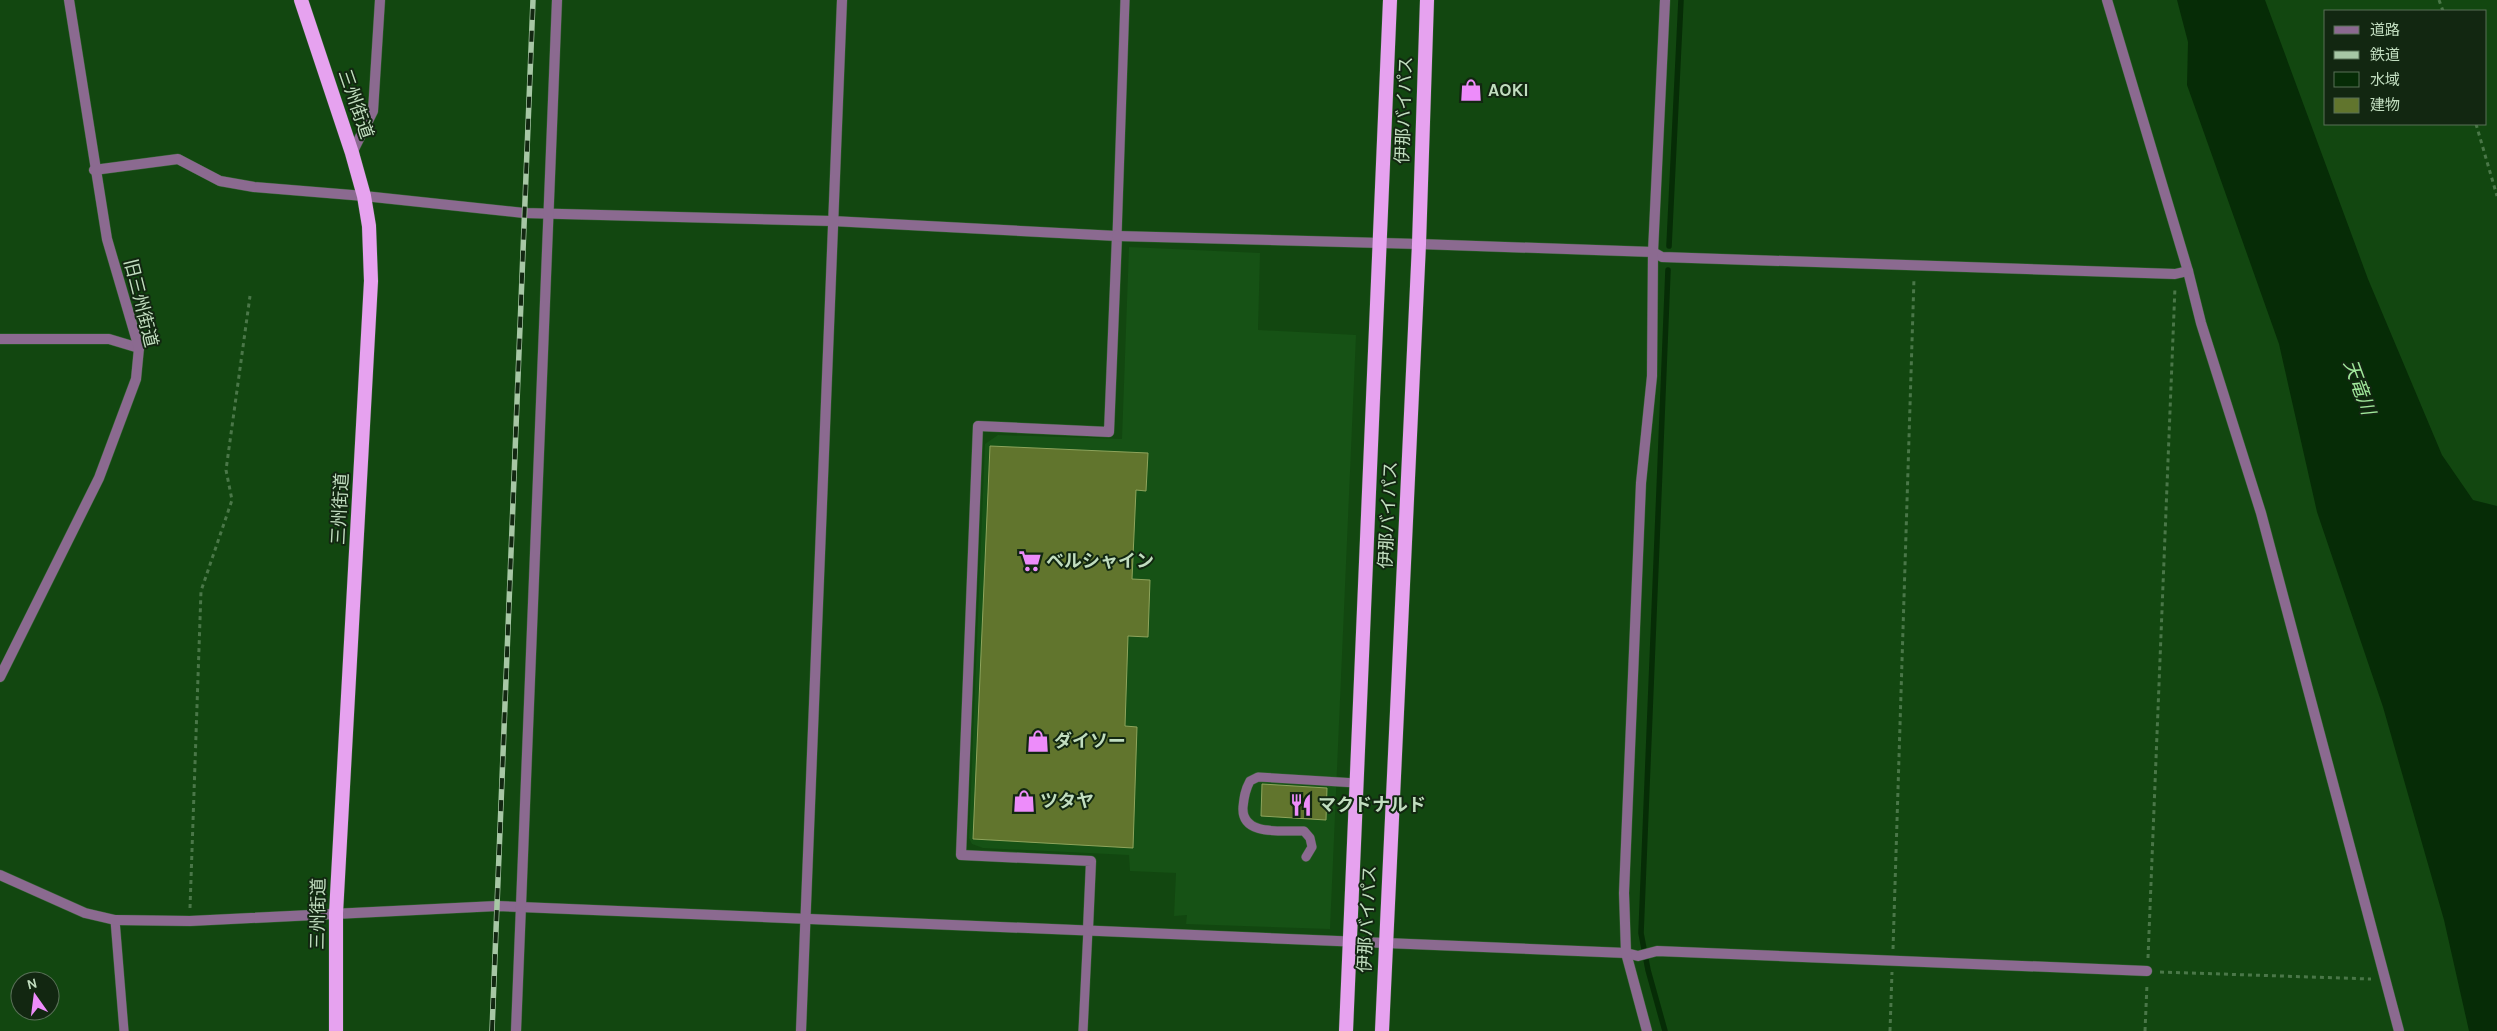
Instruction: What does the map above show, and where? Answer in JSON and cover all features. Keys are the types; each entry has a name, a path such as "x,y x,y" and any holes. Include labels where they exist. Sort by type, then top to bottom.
{"highway":[{"name":"三州街道","path":"301,0 352,153 364,196 369,226 371,281 336,913 336,1031"},
{"name":"伊那バイパス","path":"1346,1031 1390,0"},
{"name":"伊那バイパス","path":"1382,1031 1419,244 1426,0"}],"street":[{"name":"旧三州街道","path":"0,677 99,478 136,379 139,348 107,239 94,170 70,0"},
{"path":"352,153 373,111 380,0"},
{"path":"516,1031 557,0"},
{"path":"801,1031 842,0"},
{"path":"1647,1031 1626,953 1624,883 1641,483 1652,376 1653,252 1665,0"},
{"path":"2107,0 2188,271 2201,323 2261,513 2399,1031"},
{"path":"94,170 178,159 220,180 245,186 548,214 832,221 1117,236 1653,252 1662,257 2175,274 2188,271"},
{"path":"1088,929 1091,861 961,855 978,426 1109,432 1117,236"},
{"path":"0,339 109,339 139,348"},
{"path":"0,875 85,913 115,920 190,921 497,906 1349,940 1626,953 1638,956 1657,951 2147,971"}],"lane":[{"path":"1117,236 1125,0"},
{"path":"1306,857 1312,847 1310,838 1304,831 1259,828 1249,826 1245,821 1244,791 1250,781 1258,777 1356,783"},
{"path":"115,920 124,1031"},
{"path":"1083,1031 1088,929"}],"path":[{"path":"2476,125 2497,196"},
{"path":"1890,1031 1915,265"},
{"path":"2145,1031 2175,274"},
{"path":"190,921 201,591 232,500 226,470 250,296"},
{"path":"2147,971 2386,980"}],"shaded area":[{"path":"1129,247 1260,253 1258,330 1356,335 1330,929 1186,924 1187,915 1174,916 1176,873 1130,871 1129,855 983,848 972,844 969,838 985,444 998,435 1122,439"}],"water":[{"name":"天竜川","path":"2177,0 2265,0 2368,279 2442,455 2473,500 2497,506 2497,1031 2469,1031 2444,920 2383,707 2317,512 2279,344 2187,85 2188,42"}],"building":[{"path":"990,446 1148,453 1146,491 1136,490 1132,579 1150,580 1148,637 1128,636 1125,726 1137,727 1133,848 973,839"},
{"path":"1262,784 1327,788 1326,820 1261,816"}],"waterway":[{"path":"1669,246 1681,0"},
{"path":"1665,1031 1648,970 1641,933 1668,270"}],"railway":[{"path":"492,1031 533,0"}],"place":[{"name":"AOKI","path":"1471,90"},
{"name":"ベルシャイン","path":"1030,561"},
{"name":"ダイソー","path":"1038,741"},
{"name":"ツタヤ","path":"1024,801"},
{"name":"マクドナルド","path":"1301,805"}]}
